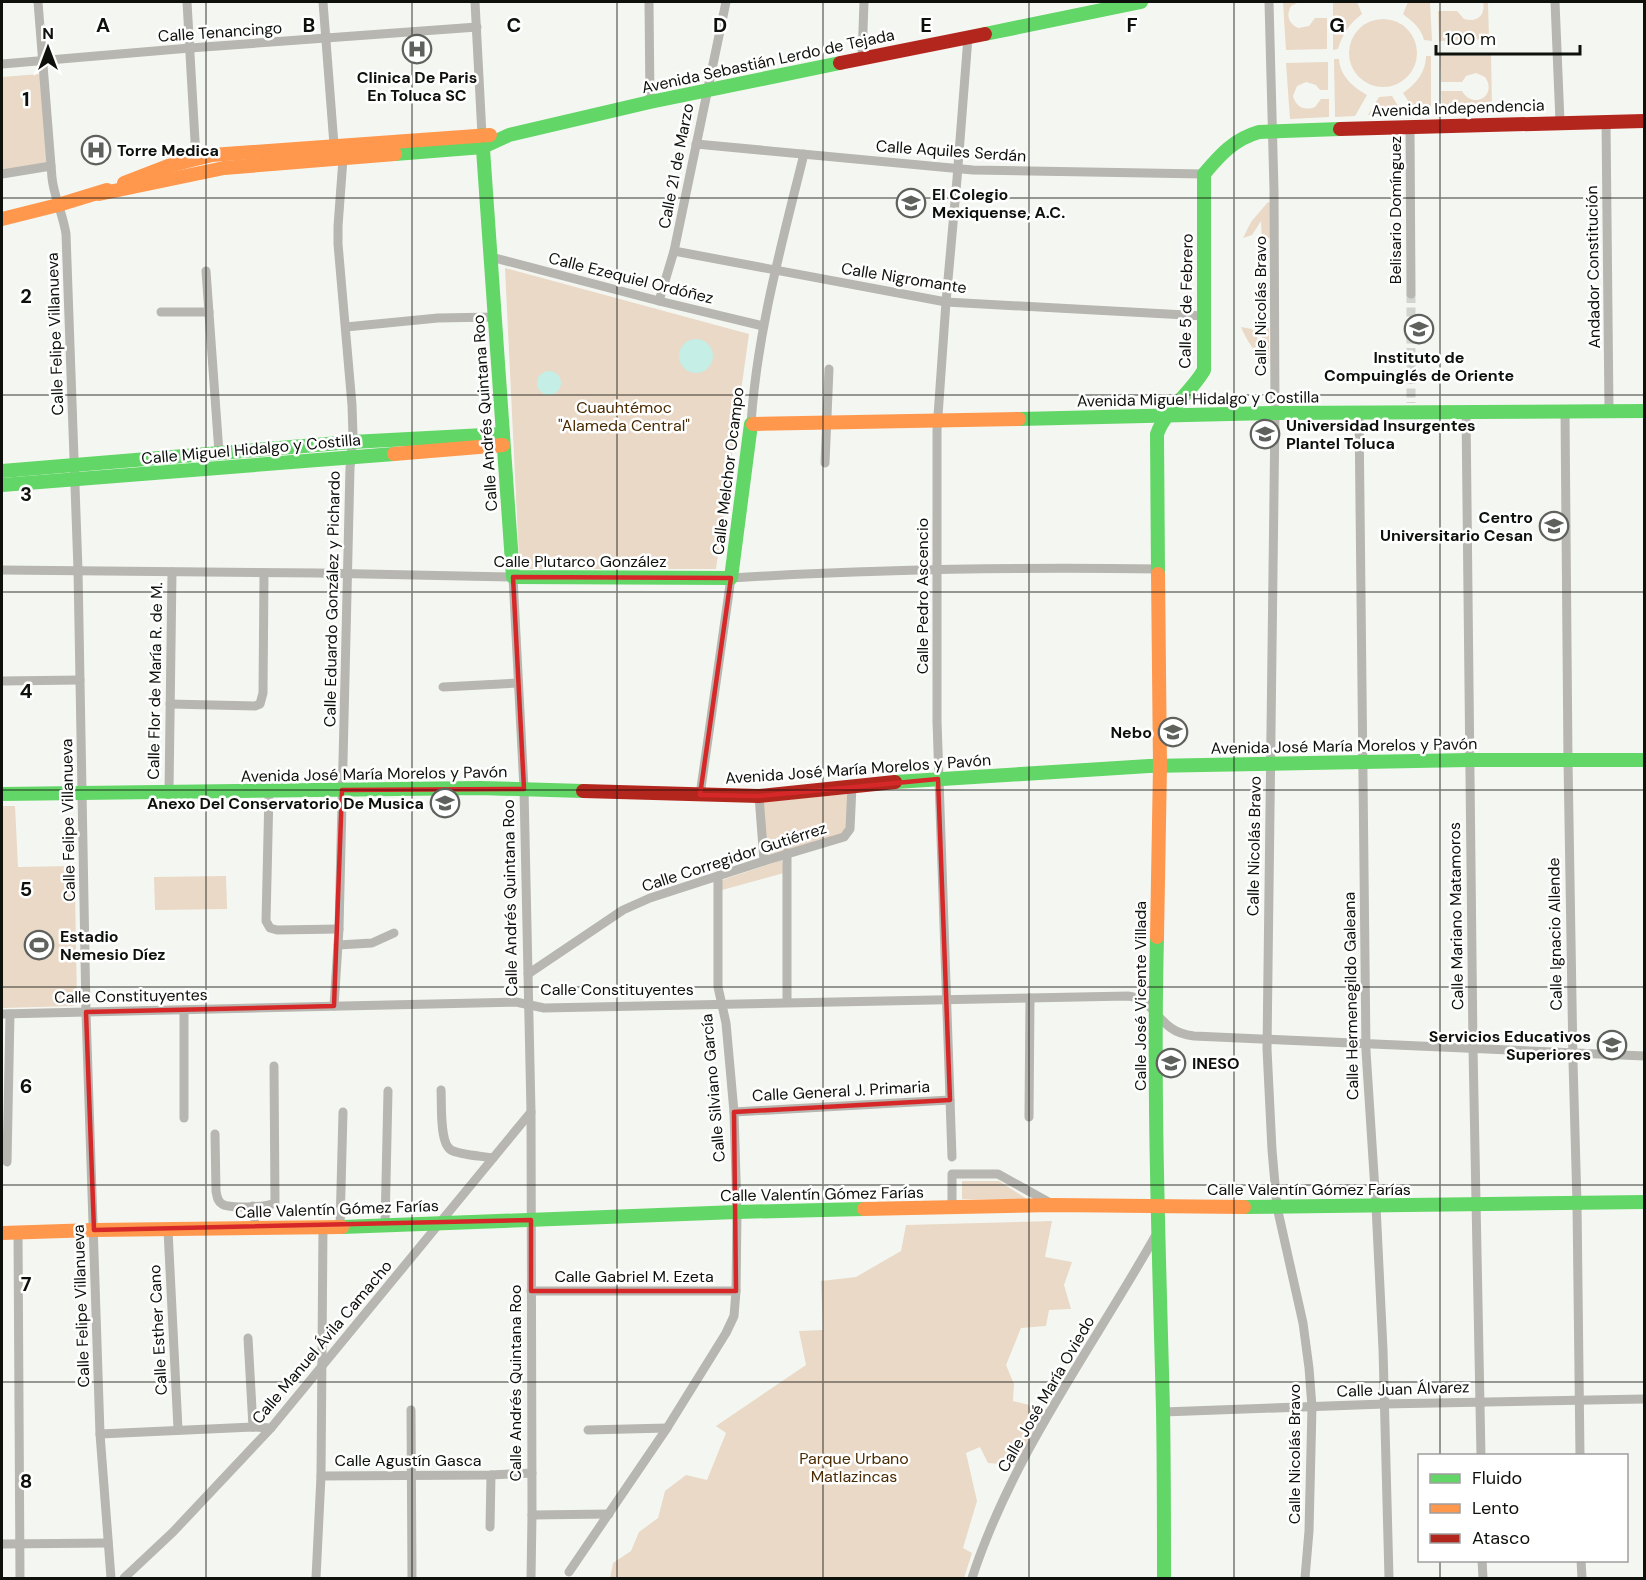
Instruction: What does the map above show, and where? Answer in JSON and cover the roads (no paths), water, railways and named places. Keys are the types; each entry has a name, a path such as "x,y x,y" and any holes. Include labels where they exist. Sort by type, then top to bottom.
{"main road":[{"name":"Avenida Sebastián Lerdo de Tejada","path":"2,219 99,194 138,188 209,170 343,159 482,141 650,102 1141,2"},
{"name":"Avenida Independencia","path":"1204,174 1221,153 1236,140 1253,133 1410,126 1644,121"},
{"name":"Avenida Sebastián Lerdo de Tejada","path":"99,194 174,164 226,153 334,146 482,141"},
{"name":"Calle Andrés Quintana Roo","path":"482,141 513,577"},
{"name":"Calle 5 de Febrero","path":"1167,417 1192,389 1204,370 1204,174"},
{"name":"Avenida Miguel Hidalgo y Costilla","path":"751,424 1359,413 1411,407 1466,412 1644,411"},
{"name":"Calle José Vicente Villada","path":"1164,1578 1155,1013 1160,766 1157,434 1160,424 1167,417"},
{"name":"Calle Melchor Ocampo","path":"731,578 751,424"},
{"name":"Calle Miguel Hidalgo y Costilla","path":"2,485 75,480 352,450 503,439"},
{"name":"Calle Miguel Hidalgo y Costilla","path":"2,471 219,453 352,450"},
{"name":"Calle Plutarco González","path":"513,577 731,578"},
{"name":"Avenida José María Morelos y Pavón","path":"2,794 524,789 759,796 938,779 1160,766 1469,760 1644,760"},
{"name":"Calle Valentín Gómez Farías","path":"2,1233 385,1226 737,1212 1054,1205 1277,1207 1644,1202"}],"street":[{"name":"Calle Felipe Villanueva","path":"38,2 53,186 66,234 78,570 86,1012 100,1434 111,1578"},
{"path":"187,2 196,158"},
{"path":"323,2 334,146"},
{"name":"Calle Andrés Quintana Roo","path":"475,2 482,141"},
{"path":"649,2 650,102"},
{"name":"Calle 21 de Marzo","path":"659,301 674,251 726,2"},
{"path":"862,58 864,2"},
{"name":"Calle Nicolás Bravo","path":"1269,2 1273,131 1275,413 1267,1040 1277,1207 1303,1323 1312,1407 1309,1531 1305,1578"},
{"path":"1555,2 1560,122"},
{"name":"Calle Tenancingo","path":"2,64 477,27"},
{"name":"Calle Pedro Ascencio","path":"952,1157 936,721 938,421 968,37"},
{"name":"Andador Constitución","path":"1606,122 1609,411"},
{"name":"Belisario Domínguez","path":"1410,126 1411,294"},
{"name":"Calle Aquiles Serdán","path":"696,144 958,169 1204,174"},
{"name":"Calle Melchor Ocampo","path":"751,424 763,326 804,154"},
{"name":"Calle Eduardo González y Pichardo","path":"334,1005 339,929 352,450 352,405 338,235 343,159"},
{"path":"2,174 51,166"},
{"name":"Calle Nigromante","path":"674,251 946,302 1204,316"},
{"name":"Calle Ezequiel Ordóñez","path":"491,257 763,326"},
{"path":"206,271 219,453"},
{"path":"161,312 209,312"},
{"path":"346,327 438,318 495,317"},
{"path":"825,463 829,369"},
{"name":"Calle Ignacio Allende","path":"1565,411 1572,1053 1577,1204 1580,1454"},
{"name":"Calle Mariano Matamoros","path":"1466,412 1473,1048 1481,1454"},
{"name":"Calle Hermenegildo Galeana","path":"1359,413 1365,1043 1376,1206 1389,1578"},
{"name":"Calle Plutarco González","path":"731,578 937,569 1159,569"},
{"name":"Calle Plutarco González","path":"2,570 513,577"},
{"name":"Calle Flor de María R. de M.","path":"169,791 172,572"},
{"path":"170,704 255,706 260,704 262,701 264,573"},
{"name":"Calle Andrés Quintana Roo","path":"513,577 524,789 531,1113 531,1578"},
{"name":"Calle Melchor Ocampo","path":"700,795 731,578"},
{"path":"2,681 80,680"},
{"path":"443,687 518,683"},
{"name":"Calle Corregidor Gutiérrez","path":"528,974 623,910 660,894 846,836 850,829 852,786"},
{"path":"269,792 266,921 270,928 277,930 339,929"},
{"path":"759,796 764,861"},
{"path":"787,854 787,1002"},
{"name":"Calle Silviano García","path":"569,1572 667,1428 734,1316 737,1212 734,1112 726,1023 717,978 718,876"},
{"path":"338,945 372,943 394,933"},
{"name":"Calle Constituyentes","path":"6,1014 516,1002 544,1008 1135,997 1148,1003 1170,1027 1184,1034 1202,1037 1644,1056"},
{"path":"1029,1117 1030,998"},
{"path":"184,1010 184,1118"},
{"path":"6,1014 7,1162"},
{"path":"215,1134 216,1191 220,1203 228,1206 253,1206 275,1203 274,1066"},
{"path":"441,1090 445,1145 454,1151 493,1158"},
{"path":"385,1226 388,1091"},
{"name":"Calle General J. Primaria","path":"734,1112 950,1100"},
{"path":"340,1227 343,1112"},
{"name":"Calle Manuel Ávila Camacho","path":"124,1578 173,1532 271,1428 531,1113"},
{"path":"952,1208 952,1174 998,1174 1054,1205"},
{"path":"253,1206 255,1228"},
{"path":"316,1578 321,1476 323,1227"},
{"name":"Calle Esther Cano","path":"168,1230 177,1429"},
{"name":"Calle José María Oviedo","path":"972,1578 1004,1498 1031,1444 1158,1231"},
{"path":"18,1232 20,1578"},
{"name":"Calle Gabriel M. Ezeta","path":"531,1291 736,1291"},
{"path":"248,1338 253,1427"},
{"name":"Calle Juan Álvarez","path":"1163,1412 1384,1404 1644,1399"},
{"path":"411,1410 412,1578"},
{"path":"100,1434 177,1429 271,1428"},
{"path":"588,1430 667,1428"},
{"name":"Calle Agustín Gasca","path":"321,1476 532,1473"},
{"path":"490,1527 491,1475"},
{"path":"532,1515 609,1514"},
{"path":"2,1544 108,1543"},
{"path":"1482,1562 1483,1578"},
{"path":"1581,1562 1582,1578"}],"water":[{"path":"696,339 708,344 713,356 708,368 696,373 684,368 679,356 684,344"},
{"path":"549,371 558,374 561,383 558,392 549,395 540,392 537,383 540,374"}],"tunnel":[{"path":"1411,294 1411,403"}],"place":[{"name":"Clinica De Paris En Toluca SC","path":"417,49"},
{"name":"Torre Medica","path":"96,150"},
{"name":"El Colegio Mexiquense, A.C.","path":"911,203"},
{"name":"Instituto de Compuinglés de Oriente","path":"1419,329"},
{"name":"Universidad Insurgentes Plantel Toluca","path":"1265,434"},
{"name":"Centro Universitario Cesan","path":"1554,526"},
{"name":"Nebo","path":"1173,732"},
{"name":"Anexo Del Conservatorio De Musica","path":"445,803"},
{"name":"Estadio Nemesio Díez","path":"39,945"},
{"name":"Servicios Educativos Superiores","path":"1612,1045"},
{"name":"INESO","path":"1171,1063"}],"park label":[{"name":"Cuauhtémoc \"Alameda Central\"","path":"624,416"},
{"name":"Parque Urbano Matlazincas","path":"854,1467"}]}
